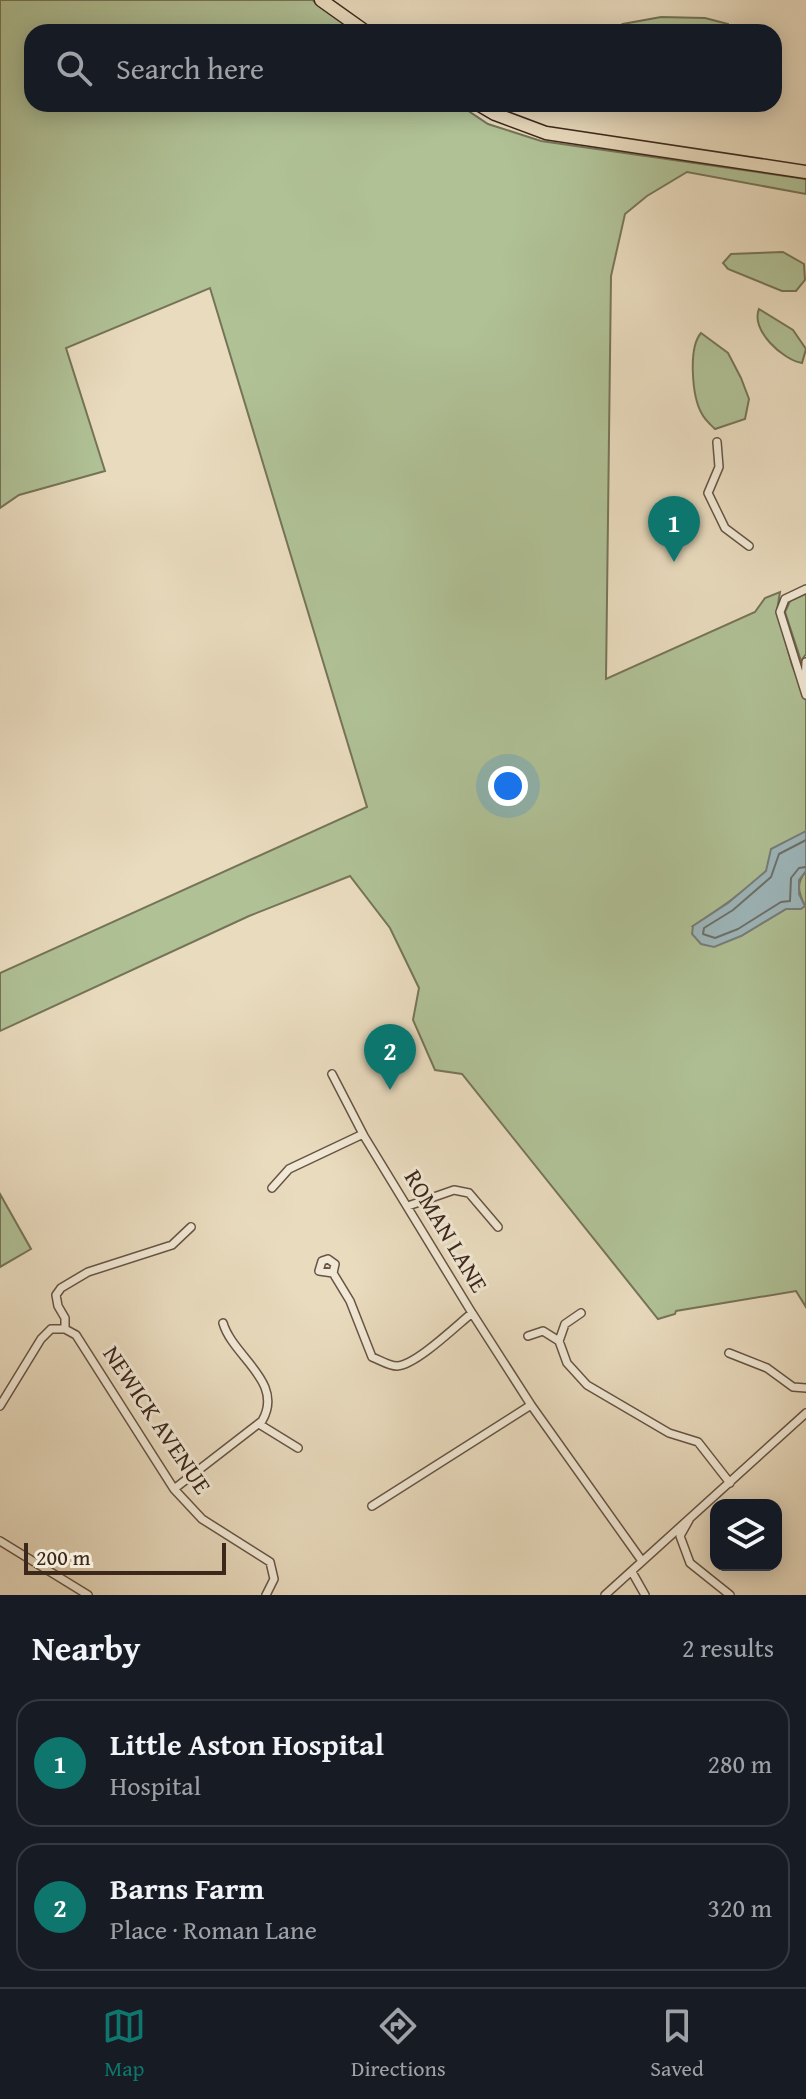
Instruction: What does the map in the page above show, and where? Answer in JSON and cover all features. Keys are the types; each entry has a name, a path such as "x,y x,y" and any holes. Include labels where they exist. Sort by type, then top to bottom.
{"main road":[{"path":"321,0 355,24"},
{"path":"492,112 546,133 806,172"}],"street":[{"path":"717,442 719,467 708,493 725,528 749,546"},
{"path":"805,694 780,612 785,599 806,589"},
{"path":"805,694 806,662"},
{"name":"ROMAN LANE","path":"332,1074 363,1134 472,1313 531,1405 642,1561"},
{"path":"272,1188 289,1169 363,1134"},
{"path":"408,1206 454,1190 469,1193 498,1227"},
{"path":"0,1406 41,1339 51,1329 65,1329 65,1318 56,1295 61,1288 88,1272 172,1245 191,1227"},
{"path":"333,1273 350,1301 372,1357 390,1365 401,1366 415,1359 472,1313"},
{"path":"559,1341 565,1324 581,1313"},
{"path":"174,1489 259,1424 268,1407 267,1390 232,1343 223,1323"},
{"name":"NEWICK AVENUE","path":"65,1329 76,1335 174,1489 202,1519 270,1562 274,1579 266,1595"},
{"path":"528,1336 543,1331 559,1341 567,1363 587,1385 669,1433 698,1442 730,1483"},
{"path":"738,1356 742,1345"},
{"path":"729,1353 767,1368 793,1387 806,1388"},
{"path":"372,1506 531,1405"},
{"path":"605,1595 806,1413"},
{"path":"259,1424 298,1448"},
{"path":"692,1515 680,1536 686,1555 690,1563 730,1595"},
{"path":"0,1541 88,1595"},
{"path":"632,1572 645,1595"}],"green space":[{"path":"0,0 312,0 346,24 24,24 24,112 470,112 488,124 541,141 806,179 806,194 687,172 647,196 625,214 611,276 606,679 755,612 765,598 780,592 777,611 792,665 806,699 806,831 748,887 693,926 741,936 786,909 805,906 799,888 806,871 806,1307 796,1291 676,1311 658,1319 462,1074 435,1070 413,1020 419,988 390,928 350,876 249,916 0,1031 0,973 367,807 210,288 66,348 105,471 19,495 0,508"},
{"path":"661,17 705,18 728,24 623,24"},
{"path":"783,252 804,264 805,280 796,291 782,291 728,269 723,263 731,254"},
{"path":"759,309 793,330 806,349 802,363 786,356 770,343 759,326"},
{"path":"701,333 728,353 749,399 745,419 715,429 702,414 694,385 694,350"},
{"path":"806,594 806,654 801,661 785,612 790,601"},
{"path":"0,1194 31,1249 0,1267"}],"water":[{"path":"806,831 806,871 799,880 799,894 805,906 786,909 741,936 714,947 701,944 692,934 693,926 728,903 766,871 771,849"}],"place":[{"name":"Little Aston Hospital","path":"674,562"},
{"name":"Barns Farm","path":"390,1090"}]}
